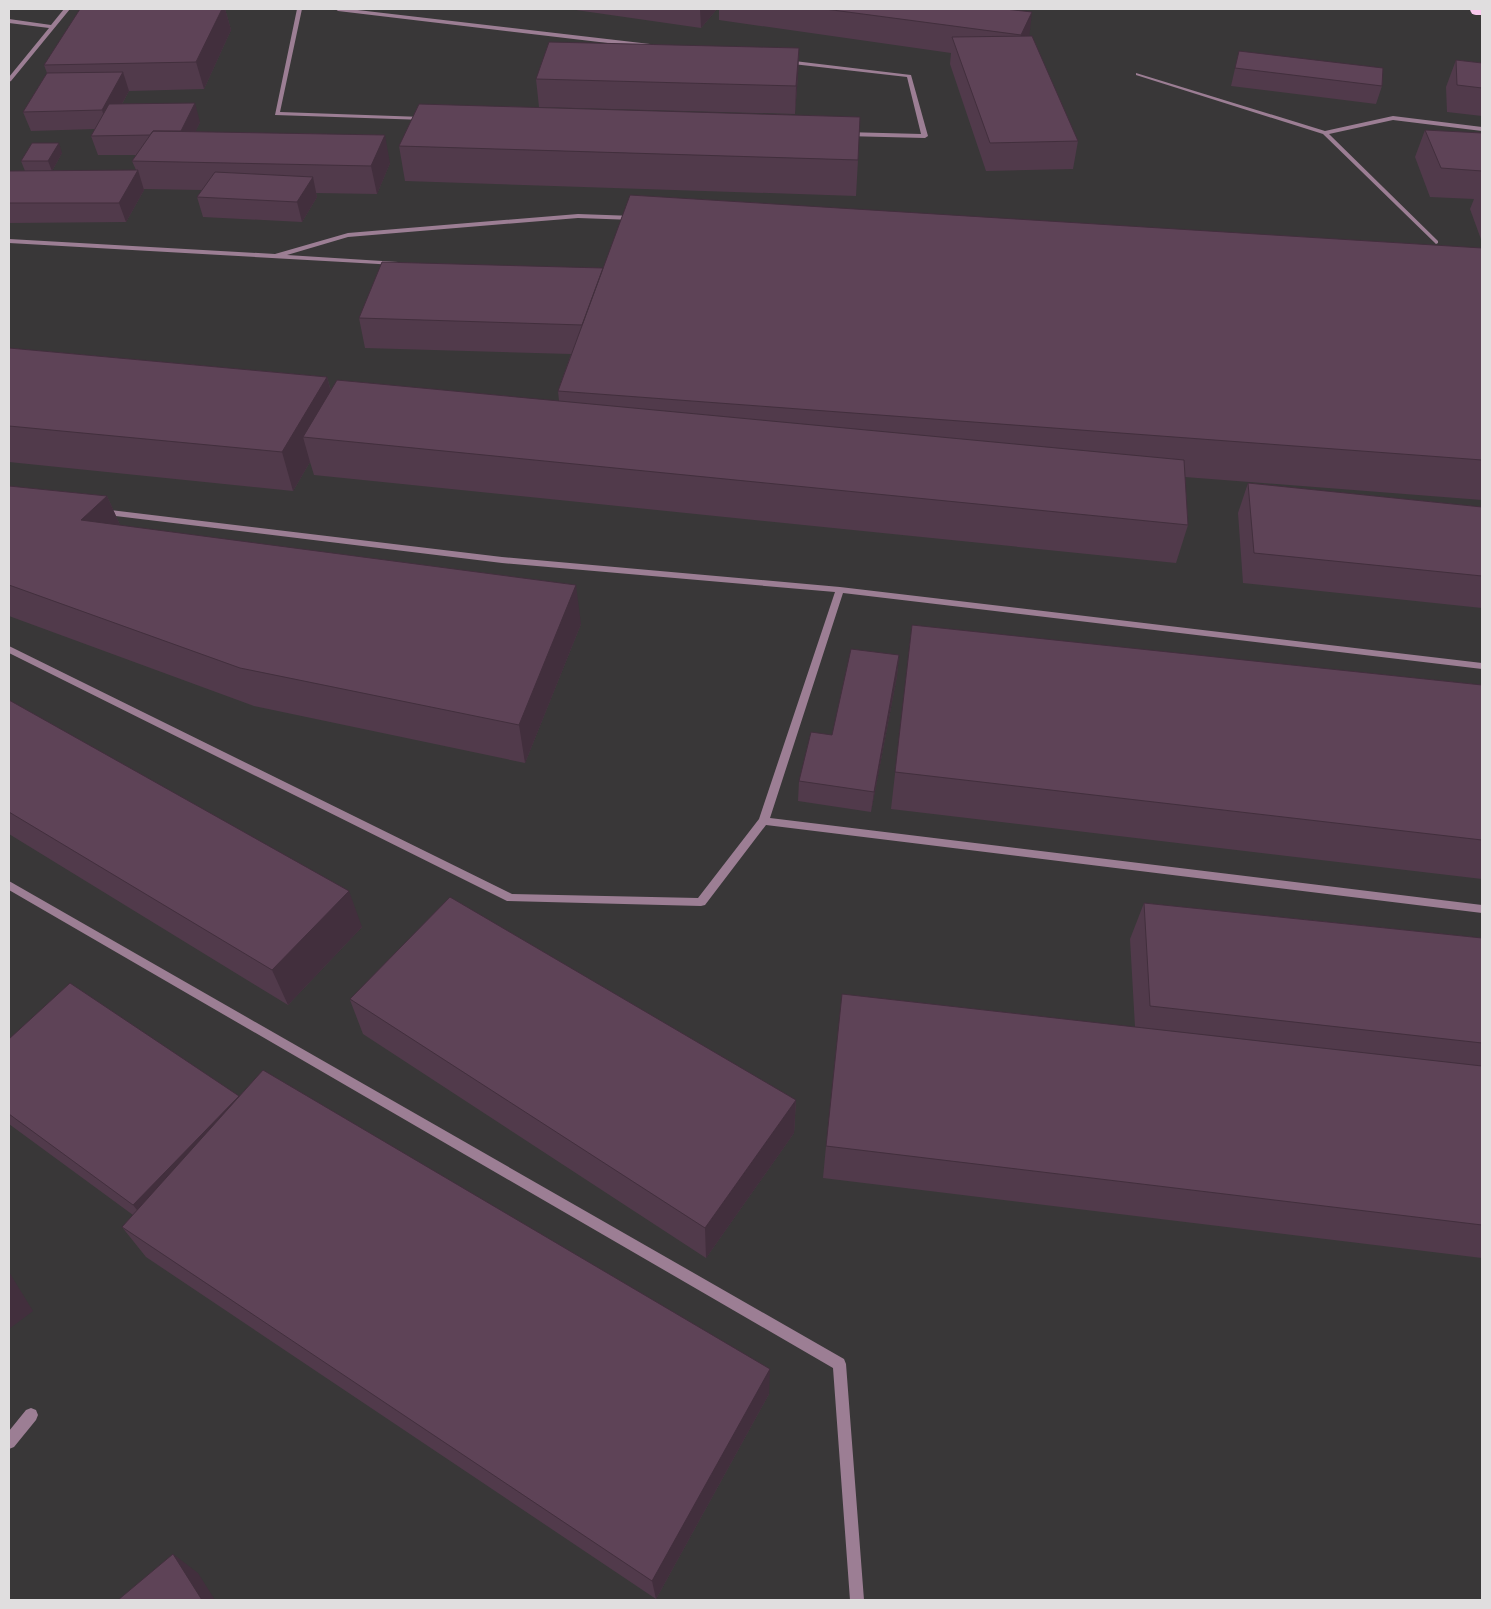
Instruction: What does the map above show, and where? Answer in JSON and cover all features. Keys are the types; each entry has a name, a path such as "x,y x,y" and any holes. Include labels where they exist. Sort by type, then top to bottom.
{"main road":[{"path":"1476,9 1482,10"}],"lane":[{"path":"9,80 67,9"},
{"path":"298,9 277,114 426,119"},
{"path":"338,9 653,46"},
{"path":"9,21 53,27"},
{"path":"781,61 909,76 925,136 835,133"},
{"path":"1138,74 1325,133 1436,242"},
{"path":"1325,133 1393,118 1482,129"},
{"path":"276,256 348,235 578,216 638,219"},
{"path":"9,241 402,264"},
{"path":"88,511 502,560 840,590 1482,666"},
{"path":"9,649 511,898 701,902 764,821 840,590"},
{"path":"764,821 1482,909"},
{"path":"9,885 838,1364 857,1600"},
{"path":"9,1442 31,1415"}],"building":[{"path":"80,9 222,9 196,62 44,65"},
{"path":"825,9 1005,9 1032,12 1021,35"},
{"path":"1032,36 1078,141 990,143 952,37"},
{"path":"549,42 799,48 796,86 536,79"},
{"path":"1239,51 1383,68 1382,86 1235,68"},
{"path":"1456,60 1482,63 1482,88 1457,85"},
{"path":"123,72 102,110 23,112 47,73"},
{"path":"195,103 181,131 153,131 150,135 91,136 109,104"},
{"path":"419,104 860,117 858,160 399,146"},
{"path":"1425,130 1482,133 1482,171 1441,168"},
{"path":"153,131 385,135 371,166 132,161"},
{"path":"32,143 59,143 48,161 21,161"},
{"path":"138,170 119,203 9,203 9,171"},
{"path":"215,172 313,177 297,202 197,197"},
{"path":"630,195 1482,248 1482,460 558,391"},
{"path":"382,262 603,268 582,325 359,318"},
{"path":"9,348 327,377 282,452 9,426"},
{"path":"337,380 1184,460 1188,525 303,437"},
{"path":"1248,483 1482,507 1482,576 1254,553"},
{"path":"9,486 107,496 81,520 576,585 519,725 240,668 9,585"},
{"path":"912,625 1482,685 1482,840 895,772"},
{"path":"851,649 899,655 874,792 799,781 811,732 832,735"},
{"path":"9,700 349,891 272,970 9,812"},
{"path":"450,897 796,1100 705,1228 350,999"},
{"path":"1144,903 1482,938 1482,1043 1150,1006"},
{"path":"70,983 239,1096 133,1205 9,1114 9,1039"},
{"path":"842,994 1482,1066 1482,1225 826,1146"},
{"path":"263,1070 770,1369 652,1581 122,1227"},
{"path":"173,1554 202,1600 118,1600"}]}
